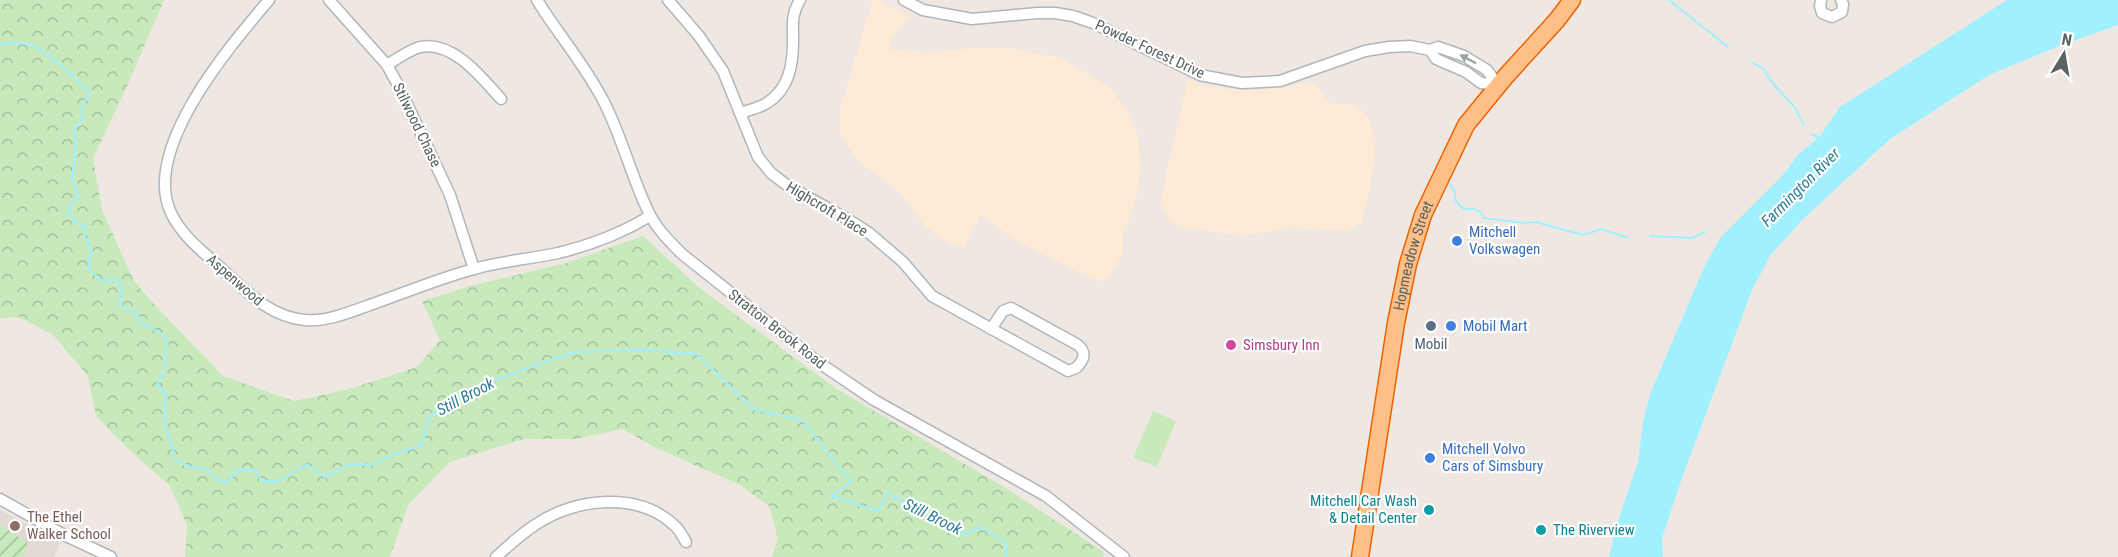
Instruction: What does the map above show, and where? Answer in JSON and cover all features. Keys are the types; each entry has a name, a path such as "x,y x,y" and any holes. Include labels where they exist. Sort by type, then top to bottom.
{"highway":[{"name":"Hopmeadow Street","path":"1360,557 1396,323 1408,264 1423,215 1461,133 1498,85 1544,35 1572,0"}],"street":[{"name":"Aspenwood","path":"269,0 228,48 205,82 169,155 164,192 180,231 268,309 287,318 309,321 339,316 474,269 560,252 600,241 650,216"},
{"name":"Stilwood Chase","path":"329,0 387,65 450,195 474,269"},
{"name":"Stratton Brook Road","path":"537,0 604,100 650,216 663,235 682,254 818,362 874,400 1046,496 1124,557"},
{"name":"Highcroft Place","path":"668,0 699,36 723,71 758,157 771,173 788,186 869,233 903,262 932,296 991,329 1068,371 1076,368 1084,356 1084,350 1078,345 1011,308 1003,311 991,329"},
{"path":"740,113 768,103 786,84 792,66 791,26 794,9 800,0"},
{"name":"Powder Forest Drive","path":"904,0 923,10 972,19 1037,13 1073,16 1094,23 1200,75 1242,83 1280,81 1365,51 1410,46 1430,50 1436,59 1466,72 1481,83 1498,85"},
{"path":"1821,0 1822,13 1832,17 1842,12 1841,0"},
{"path":"387,65 418,48 430,46 462,58 501,99"},
{"path":"0,499 64,535 111,557"},
{"path":"496,557 534,525 578,505 596,502 614,502 645,508 676,527 686,542"}],"shaded area":[{"path":"873,0 878,0 910,17 891,38 890,49 926,53 961,49 1010,48 1062,59 1110,87 1128,114 1139,139 1140,175 1135,203 1123,233 1123,253 1113,271 1103,281 1083,274 1017,241 980,214 964,246 949,243 926,227 902,194 857,160 840,132 840,110"},
{"path":"1188,79 1207,87 1259,91 1313,82 1330,104 1356,105 1367,116 1374,137 1375,158 1361,222 1347,231 1291,227 1243,236 1182,227 1170,221 1160,203"},
{"name":"The Ethel Walker School","path":"0,510 60,542 54,557 0,557"}],"green space":[{"path":"0,0 164,0 93,158 102,210 134,281 223,376 294,401 349,389 417,367 440,340 422,301 470,286 566,263 643,236 702,290 837,389 1004,487 1104,552 1103,557 772,557 778,538 769,506 740,485 654,447 623,429 575,439 524,439 450,462 408,505 390,557 185,557 187,525 170,486 126,447 96,416 88,376 53,335 19,317 0,318"},
{"path":"1153,411 1176,421 1157,467 1133,458"},
{"path":"0,525 27,542 22,557 0,557"}],"water":[{"name":"Farmington River","path":"2007,0 2118,0 2118,25 1989,75 1890,139 1802,220 1770,256 1752,290 1662,538 1663,557 1609,557 1617,524 1638,462 1643,422 1650,394 1706,263 1721,237 1782,176 1799,154 1820,136 1840,107"}],"waterway":[{"path":"1669,0 1728,47"},
{"name":"Still Brook","path":"0,45 14,43 38,48 59,63 88,90 90,95 83,103 83,119 74,128 76,148 72,177 78,197 68,207 71,217 85,225 84,234 92,252 90,270 105,282 113,279 120,281 122,293 119,303 124,308 136,312 140,323 152,327 168,340 163,375 157,384 166,395 164,420 176,460 192,468 204,468 218,480 227,482 239,469 255,470 262,481 279,481 307,464 325,477 348,465 376,464 386,457 422,445 430,415 494,380 574,352 645,350 697,354 753,409 802,420 851,482 832,496 878,511 887,493 964,534 981,527 1005,542 1007,557"},
{"path":"1752,62 1765,70 1795,108 1804,125"},
{"path":"1812,134 1820,138"},
{"path":"1450,184 1455,192 1455,200 1464,209 1476,210 1484,218 1524,223 1536,222 1583,235 1602,229 1628,238"},
{"path":"1650,236 1692,238 1705,232"}],"place":[{"name":"Mitchell Volkswagen","path":"1457,241"},
{"name":"Mobil","path":"1431,326"},
{"name":"Mobil Mart","path":"1451,326"},
{"name":"Simsbury Inn","path":"1231,345"},
{"name":"Mitchell Volvo Cars of Simsbury","path":"1430,458"},
{"name":"Mitchell Car Wash & Detail Center","path":"1429,510"},
{"name":"The Ethel Walker School","path":"15,526"},
{"name":"The Riverview","path":"1541,530"}]}
